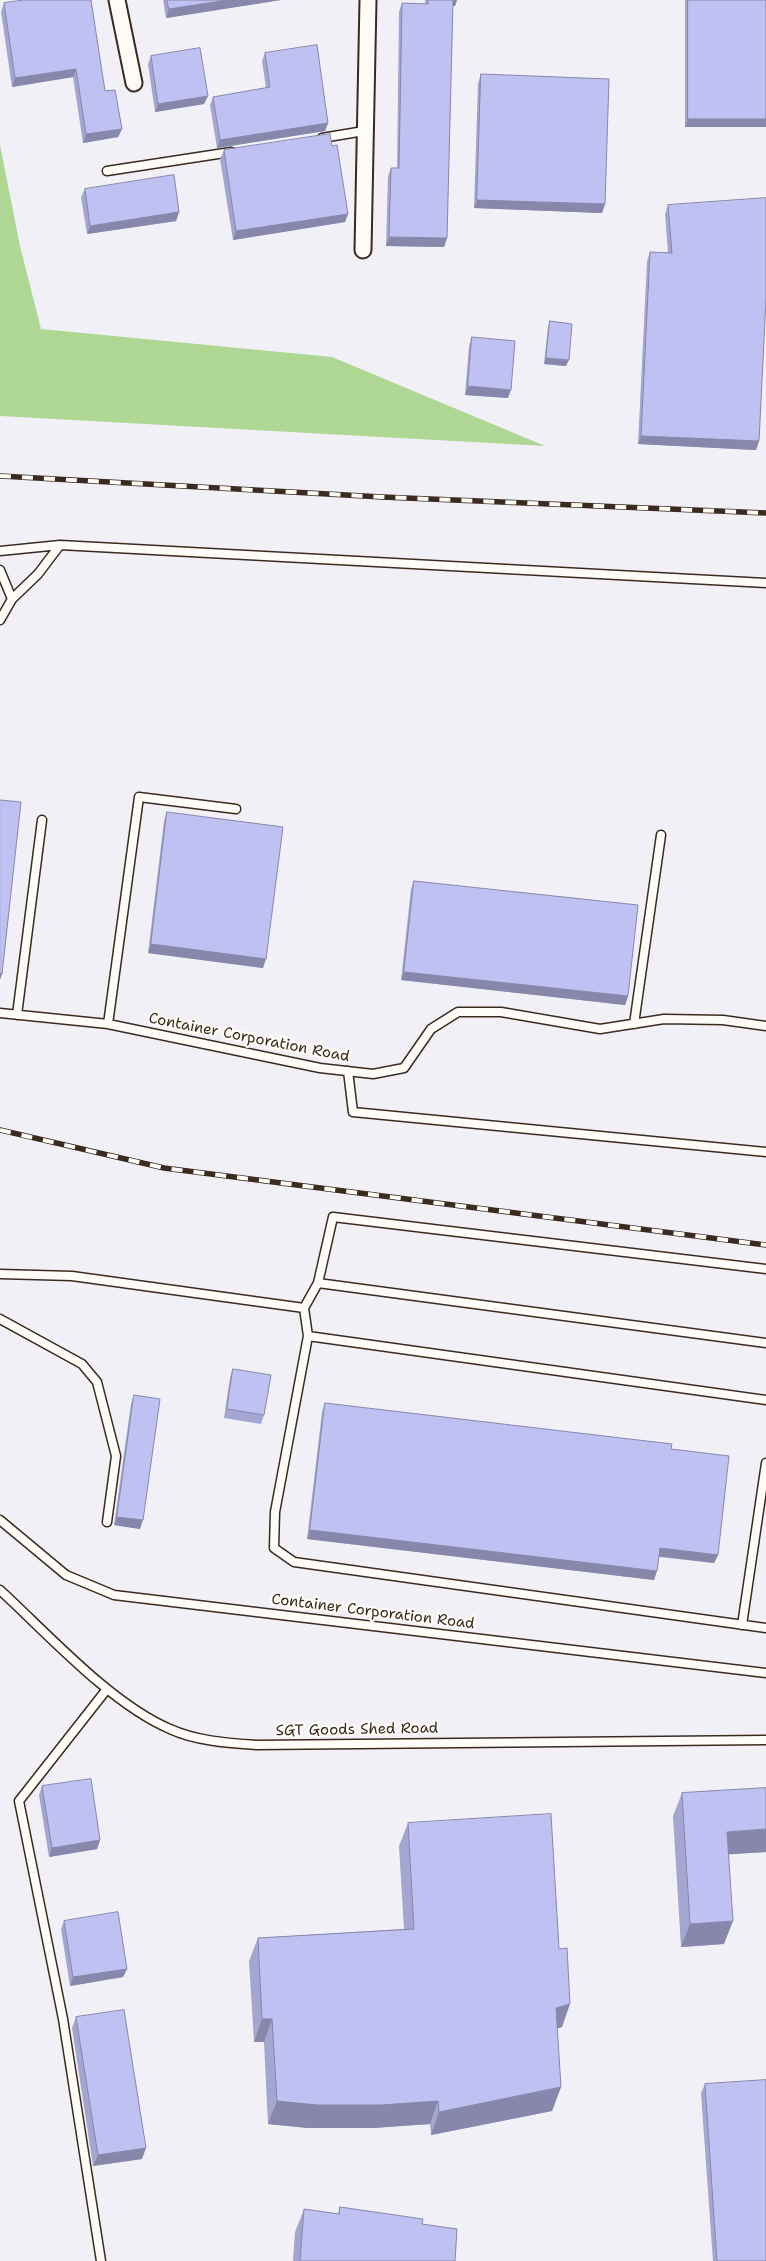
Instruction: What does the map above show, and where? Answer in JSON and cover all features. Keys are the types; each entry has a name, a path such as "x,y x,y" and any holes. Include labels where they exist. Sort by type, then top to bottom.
{"street":[{"path":"117,0 134,83"},
{"path":"363,250 368,0"}],"lane":[{"path":"317,139 364,132"},
{"path":"107,171 240,150"},
{"path":"0,551 60,545 766,582"},
{"path":"0,620 12,599 38,574 60,545"},
{"path":"0,570 12,599"},
{"path":"108,1024 139,797 236,809"},
{"path":"17,1015 42,820"},
{"path":"634,1024 661,835"},
{"name":"Container Corporation Road","path":"0,1013 108,1024 320,1068 372,1074 404,1068 431,1029 458,1012 501,1012 600,1029 664,1019 723,1020 766,1026"},
{"path":"348,1071 353,1112 766,1152"},
{"path":"766,1269 333,1217 318,1283 304,1308 308,1336 275,1512 274,1548 294,1562 766,1628"},
{"path":"0,1274 72,1276 304,1308"},
{"path":"318,1283 766,1344"},
{"path":"0,1319 82,1364 97,1382 116,1456 107,1522"},
{"path":"308,1336 766,1400"},
{"path":"742,1625 766,1463"},
{"name":"Container Corporation Road","path":"0,1520 66,1575 114,1595 766,1673"},
{"name":"SGT Goods Shed Road","path":"0,1590 107,1689 144,1716 171,1730 211,1740 241,1744 766,1740"},
{"path":"101,2261 63,2019 19,1800 107,1689"}],"green space":[{"path":"0,145 20,246 41,329 332,357 545,446 0,416"}],"building":[{"path":"24,0 91,0 105,91 115,90 122,129 86,134 76,69 15,78 4,3"},
{"path":"167,0 228,0 169,9"},
{"path":"428,0 453,0 447,238 389,237 391,168 399,168 402,3 428,4"},
{"path":"688,0 766,0 766,119 688,119"},
{"path":"317,45 328,123 220,140 213,97 270,87 265,53"},
{"path":"200,48 208,96 158,104 151,56"},
{"path":"481,74 609,79 605,204 477,200"},
{"path":"330,134 332,146 337,145 348,214 236,231 224,150"},
{"path":"174,175 179,212 90,226 85,189"},
{"path":"766,198 766,300 759,441 641,436 650,252 672,253 668,205"},
{"path":"550,321 572,324 569,360 546,358"},
{"path":"472,337 515,341 511,390 468,386"},
{"path":"0,800 21,802 2,974 0,973"},
{"path":"167,812 283,827 266,959 151,944"},
{"path":"414,881 638,905 628,996 404,972"},
{"path":"233,1369 271,1375 264,1415 227,1409"},
{"path":"134,1395 160,1399 143,1520 117,1517"},
{"path":"325,1403 672,1444 671,1449 729,1456 718,1555 660,1548 657,1571 310,1530"},
{"path":"91,1779 100,1840 52,1848 42,1786"},
{"path":"766,1788 766,1829 727,1832 733,1921 690,1924 682,1793"},
{"path":"551,1814 559,1949 567,1948 570,2004 556,2008 561,2087 439,2112 438,2101 381,2105 317,2105 277,2101 272,2019 262,2019 258,1938 414,1929 408,1823"},
{"path":"118,1912 127,1969 73,1977 64,1921"},
{"path":"124,2010 146,2148 98,2155 76,2017"},
{"path":"766,2080 766,2261 717,2261 705,2084"},
{"path":"340,2207 423,2219 422,2224 457,2229 455,2261 300,2261 304,2209 339,2214"}],"railway":[{"path":"0,476 382,497 766,513"},
{"path":"0,1130 164,1168 766,1245"}]}
